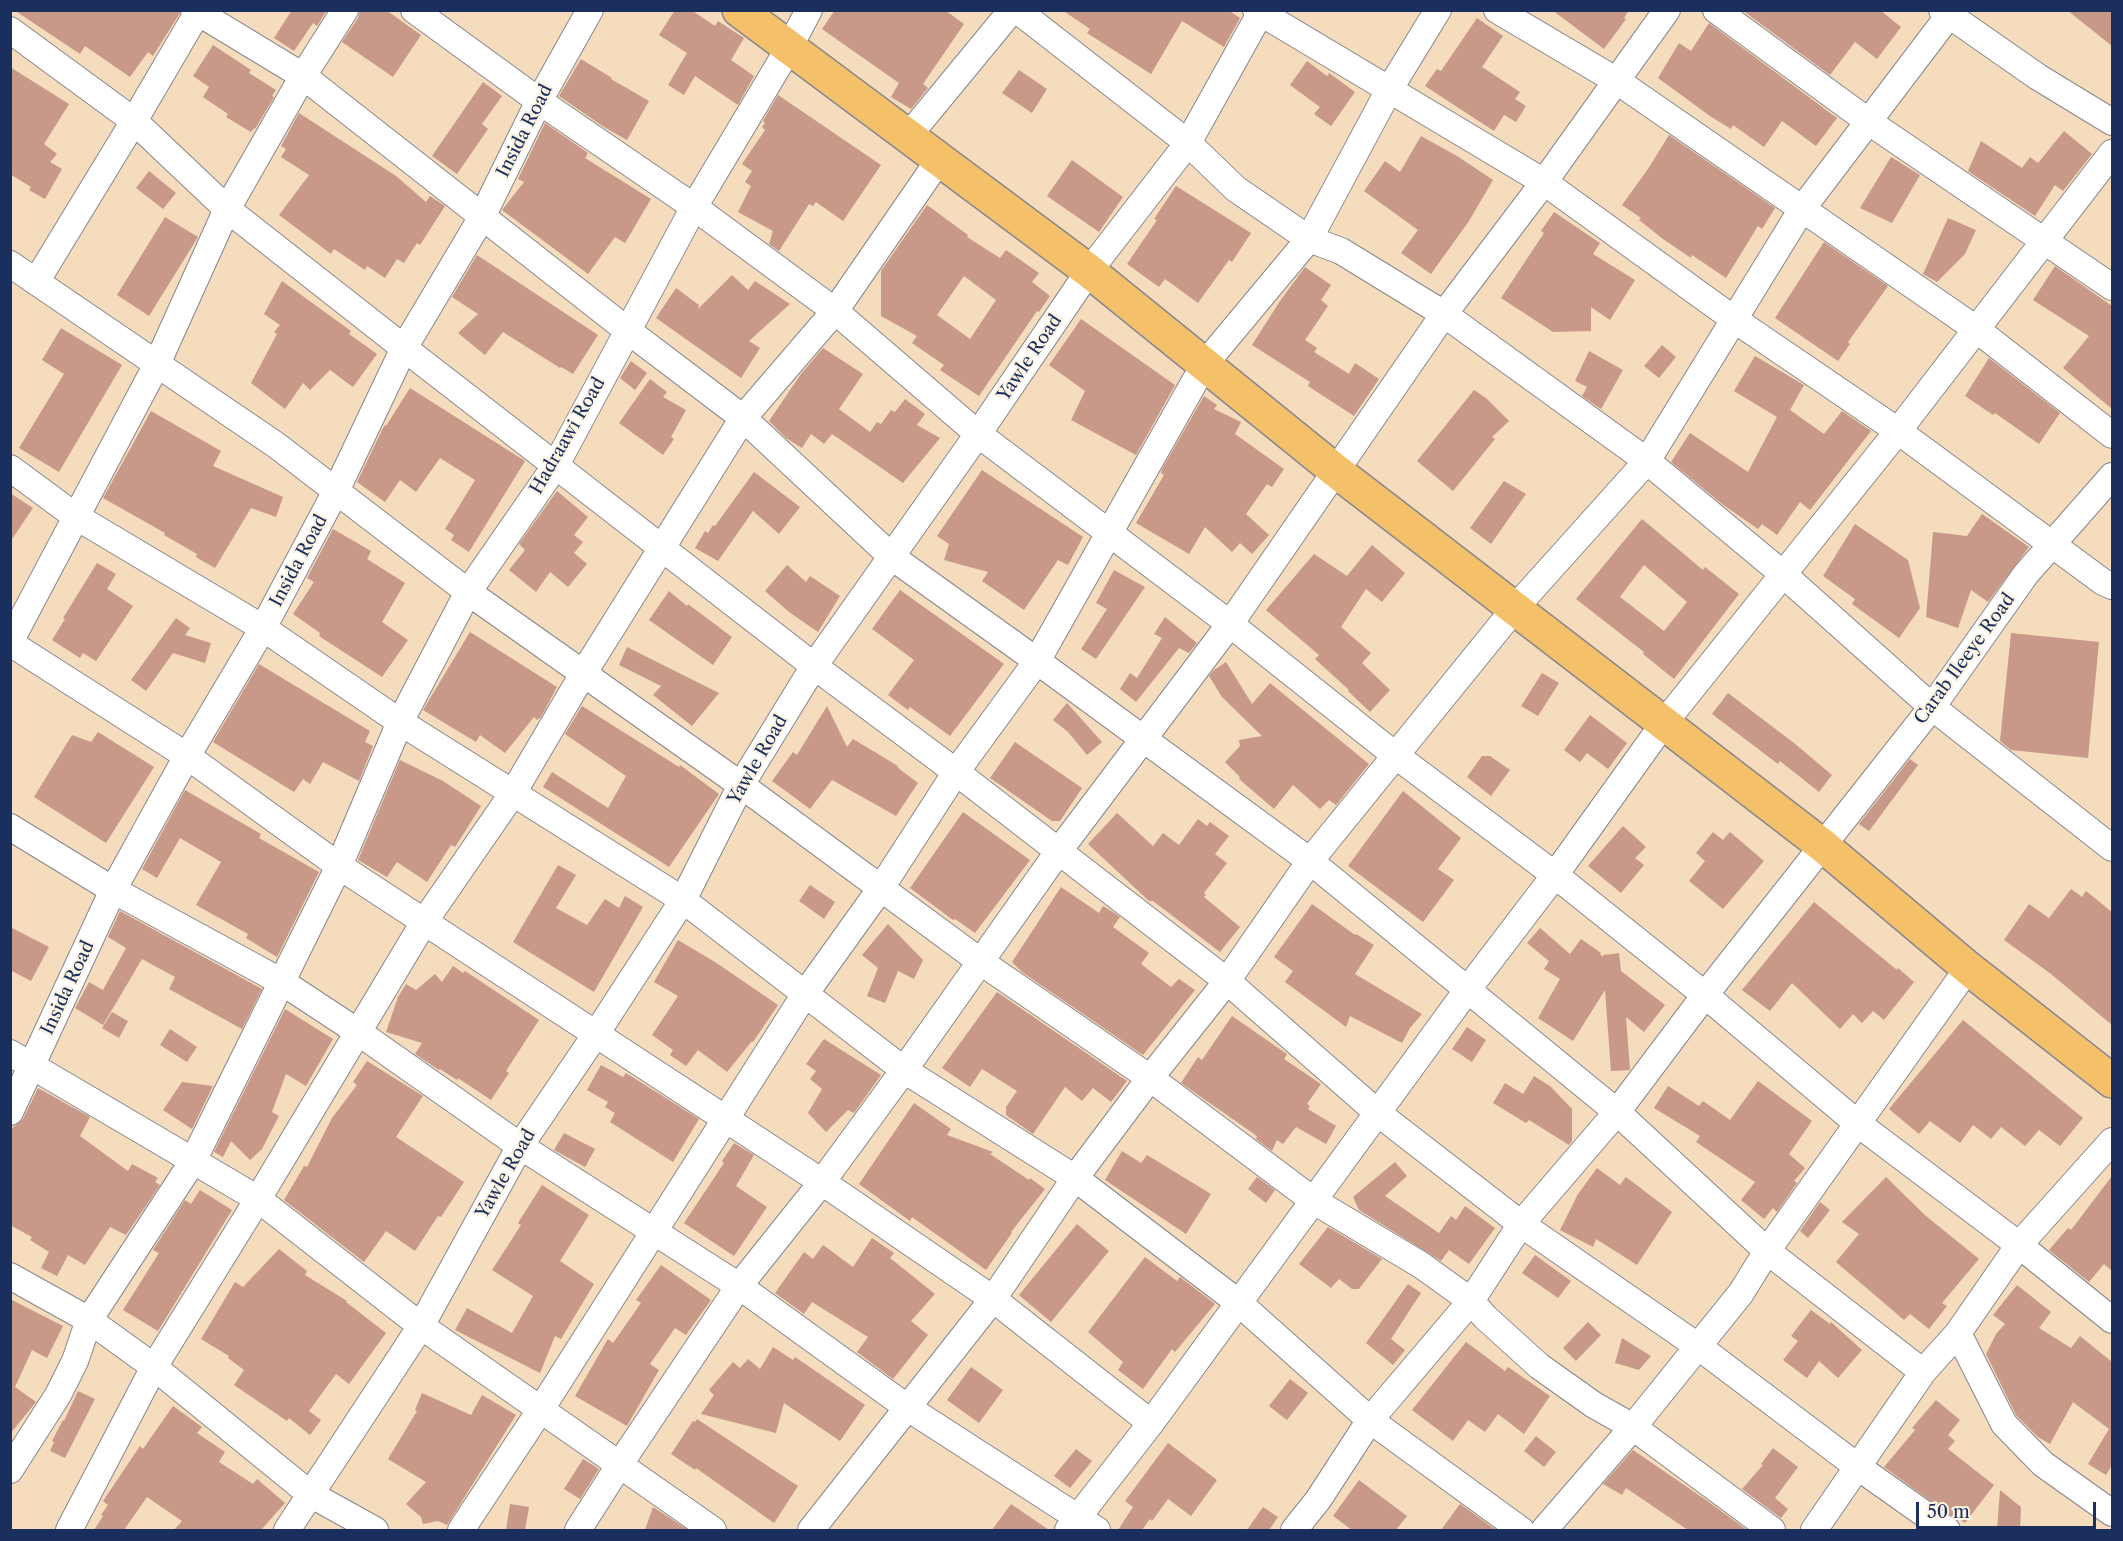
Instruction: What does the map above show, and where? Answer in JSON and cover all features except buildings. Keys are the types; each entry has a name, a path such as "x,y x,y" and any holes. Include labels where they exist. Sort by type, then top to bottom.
{"highway":[{"path":"739,10 1089,271 1336,471 1822,845 1968,968 2112,1081"}],"street":[{"path":"345,10 303,76 227,209 157,364 10,642 187,756 339,866 727,1119 993,1299 1151,1423"},
{"path":"414,10 539,101 694,207 835,311 978,434 1230,624 1395,754 1555,875 1705,995 1857,1124 2019,1245 2112,1320"},
{"name":"Insida Road","path":"10,1112 21,1059 187,756 263,628 336,491 404,348 482,217 539,101 590,10"},
{"name":"Hadraawi Road","path":"10,1470 58,1395 75,1361 89,1320 193,1161 339,866 400,722 468,592 556,465 694,207 789,48 808,10"},
{"path":"909,135 1015,10 1188,143 1236,189 1309,238 1341,251 1443,314 1647,461 1784,575 1932,707 2112,848"},
{"path":"461,1530 541,1409 805,994 880,888 956,772 1037,661 1204,365 1309,238 1389,90 1438,10"},
{"path":"1497,10 1617,81 1976,329 2112,435"},
{"path":"578,1530 739,1286 822,1182 1058,852 1230,624 1443,314 1544,182 1667,10"},
{"path":"1716,10 1869,122 2112,287"},
{"path":"36,282 134,121 197,11 303,76 743,418 892,557 1310,861 1617,1112 1767,1251 1923,1372"},
{"path":"1260,12 1544,182 1735,320 1898,431 2103,582 2112,586"},
{"name":"Yawle Road","path":"287,1530 420,1326 520,1146 683,900 741,785 814,666 978,434 1089,271 1188,143 1260,12"},
{"path":"811,1530 993,1299 1075,1179 1150,1078 1227,981 1310,861 1515,608 1647,461 1802,210 1948,12 2038,77 2112,122"},
{"path":"10,30 134,121 227,209 404,348 814,666 956,772 1227,981 1379,1114 1521,1224 1700,1347 1858,1467 1947,1530"},
{"path":"10,827 113,890 282,982 358,1032 520,1146 739,1286 908,1408 1081,1526 1151,1423 1379,1114 1468,989 1555,875 1664,723 1898,431 2112,153"},
{"path":"69,1530 154,1367 424,922 513,793 583,674 743,418 835,311 939,160"},
{"path":"10,264 276,445 468,592 741,785 981,962 1150,1078 1314,1201 1421,1265 1471,1301 1485,1317 1539,1366 1594,1405 1633,1427 1772,1530"},
{"path":"10,468 75,516 263,628 400,722 683,900 904,1070 1075,1179 1239,1303 1370,1420 1521,1530"},
{"name":"Carab Ileeye Road","path":"1294,1530 1318,1500 1370,1420 1471,1301 1521,1224 1617,1112 1705,995 1932,707 2026,574 2054,545 2112,476"},
{"path":"1544,1530 1700,1347 1742,1293 1767,1251 1968,968"},
{"path":"21,1059 258,1199 420,1326 713,1530"},
{"path":"1814,1530 1923,1372 1958,1333 2019,1245 2112,1141"},
{"path":"10,1276 89,1320 154,1367 310,1494 375,1530"},
{"path":"1958,1333 2004,1424 2043,1464 2112,1513"}]}
